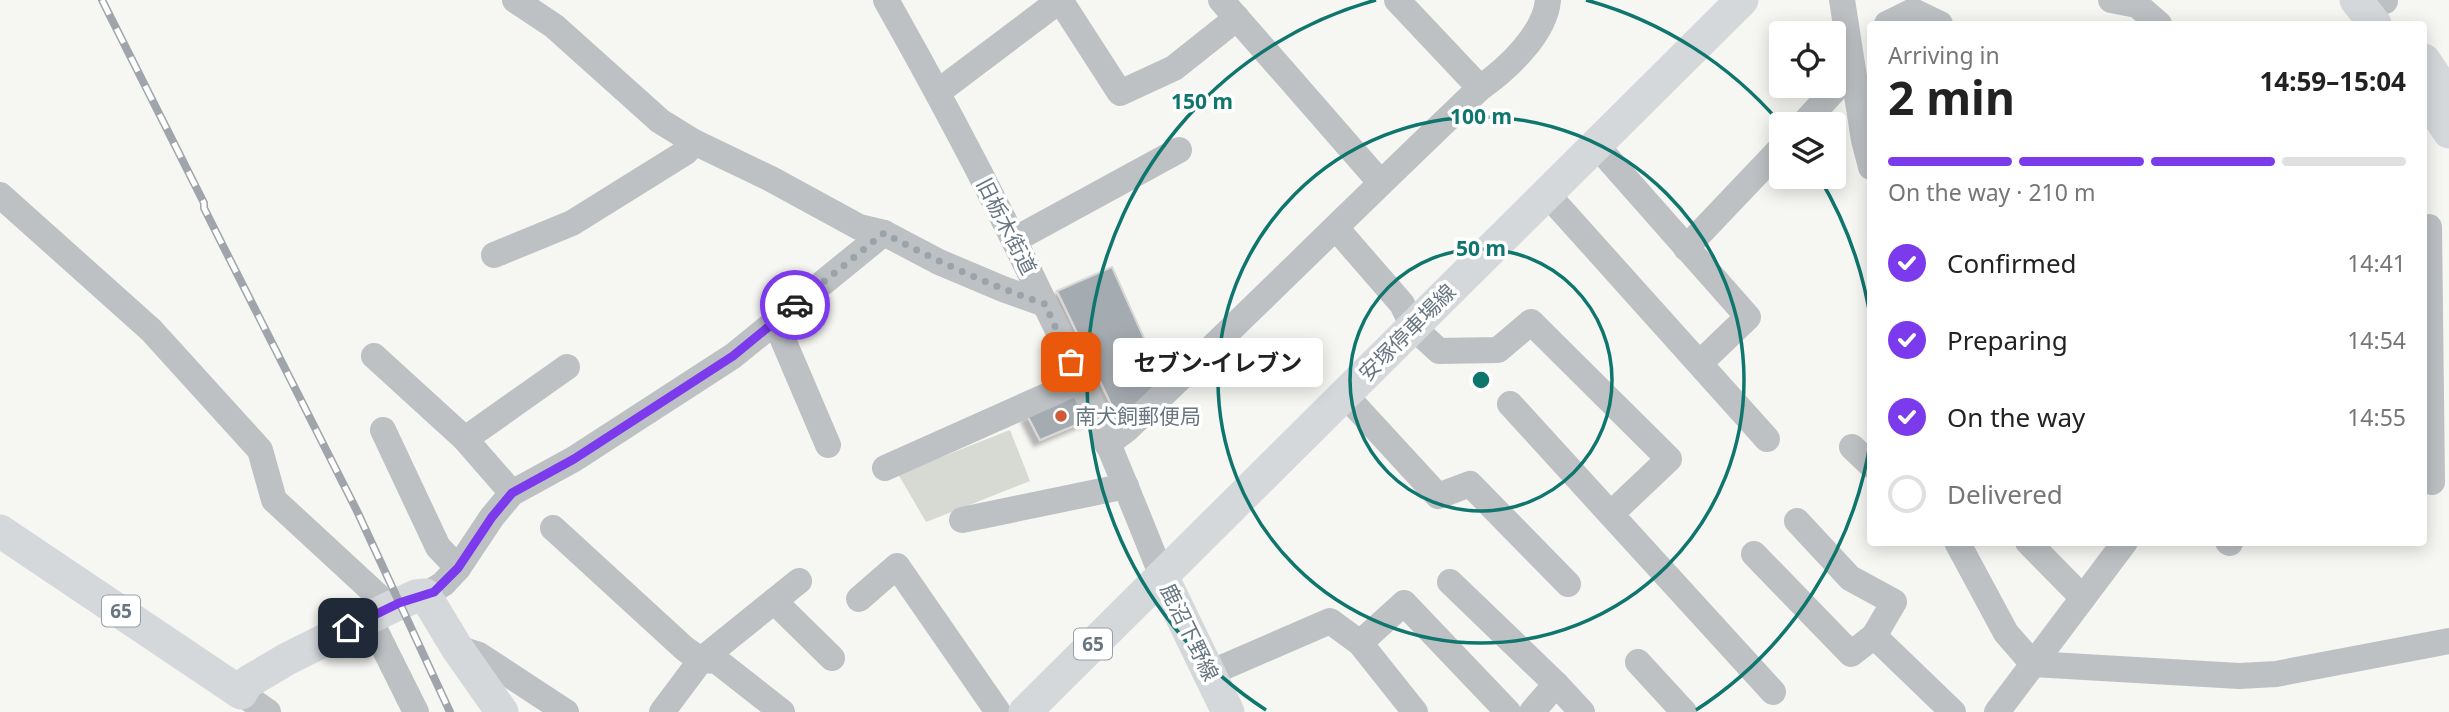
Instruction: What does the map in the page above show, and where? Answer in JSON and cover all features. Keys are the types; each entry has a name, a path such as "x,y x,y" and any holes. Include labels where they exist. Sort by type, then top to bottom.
{"main road":[{"name":"安塚停車場線","path":"1162,576 1596,145 1728,5"},
{"path":"2427,64 2449,97"},
{"path":"2427,99 2449,132"},
{"name":"65","path":"0,531 241,693"},
{"name":"鹿沼下野線","path":"1025,712 1162,576 1228,712"},
{"path":"241,693 248,682 258,674 376,614 416,596 425,595 457,649 502,712"}],"street":[{"path":"515,0 554,26 660,121 694,142 771,179 859,227 884,233 939,262 1045,304"},
{"name":"旧栃木街道","path":"886,0 938,92 1045,304 1126,486 1162,576"},
{"path":"938,92 1060,0 1120,93 1174,68 1229,9 1380,183"},
{"path":"1397,0 1480,88"},
{"path":"1842,0 1859,39 1852,71 1867,152"},
{"path":"2108,21 2111,0 2137,5 2156,21"},
{"path":"1107,443 1127,429 1480,88 1499,75 1521,52 1539,6"},
{"path":"1893,21 1913,11 1934,21"},
{"path":"1813,112 1852,71"},
{"path":"494,255 572,223 686,152 694,142"},
{"path":"1596,145 1748,317 1700,363"},
{"path":"1014,240 1179,150"},
{"path":"1686,248 1769,161"},
{"path":"1547,194 1767,439"},
{"path":"0,195 151,330 260,450 274,500 378,596 376,614 416,712"},
{"path":"2432,482 2434,224"},
{"path":"1336,228 1402,304 1413,327 1439,351 1498,350 1531,322 1669,459 1611,514"},
{"path":"425,595 443,584 458,568 492,517 512,493 574,459 733,356 884,233"},
{"path":"775,321 828,445"},
{"path":"374,356 465,439 512,493"},
{"path":"465,439 567,367"},
{"path":"885,468 1080,382"},
{"path":"1345,395 1438,496 1471,484 1568,584"},
{"path":"1510,404 1773,692"},
{"path":"383,430 438,547 458,568"},
{"path":"1852,447 1867,461"},
{"path":"962,520 1126,486"},
{"path":"1754,554 1851,654 1874,636 1894,601 1850,578 1797,521"},
{"path":"553,528 685,649 701,660 717,661 782,712"},
{"path":"1959,546 2006,633 2033,664 2276,674 2449,641"},
{"path":"2032,546 2083,597"},
{"path":"1997,712 2122,546"},
{"path":"859,599 897,566 998,712"},
{"path":"662,712 701,660 799,581"},
{"path":"1450,582 1582,712"},
{"path":"774,601 832,659"},
{"path":"1360,643 1404,603 1508,712"},
{"path":"1210,673 1330,621 1360,643 1415,712"},
{"path":"1874,636 1953,712"},
{"path":"457,649 479,655 566,712"},
{"path":"1639,662 1684,712"},
{"path":"1532,712 1556,684"},
{"path":"241,693 268,712"}],"shaded area":[{"path":"1010,430 1030,481 926,522 898,474"}],"building":[{"path":"1112,267 1164,383 1121,425 1057,291"},
{"name":"南犬飼郵便局","path":"1083,391 1095,417 1040,440 1027,415"}],"railway":[{"path":"102,0 357,511 450,712"}],"way so far":[{"path":"795,305 884,233 939,262 1045,304 1071,362"}],"place":[{"name":"セブン-イレブン","path":"1071,362"},
{"name":"南犬飼郵便局","path":"1061,416"}],"route":[{"path":"348,628 399,603 434,592 458,568 492,517 512,493 574,459 733,356 795,305"}]}
